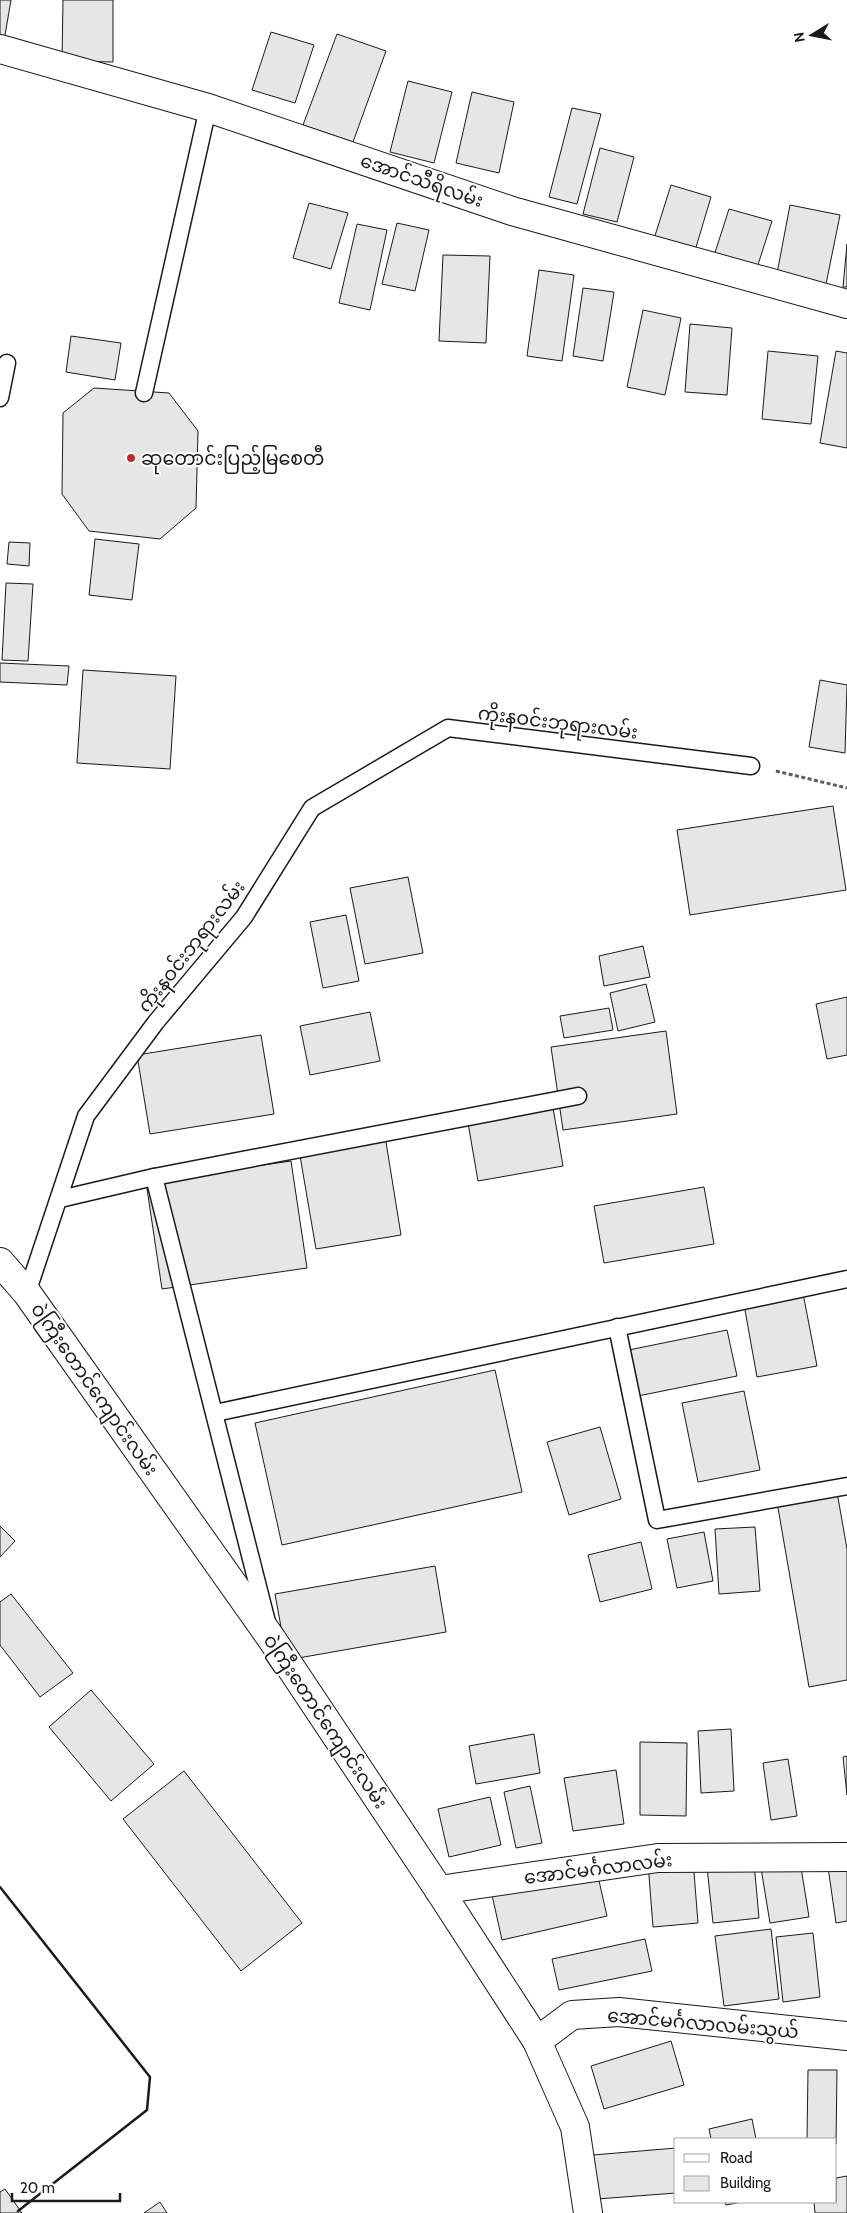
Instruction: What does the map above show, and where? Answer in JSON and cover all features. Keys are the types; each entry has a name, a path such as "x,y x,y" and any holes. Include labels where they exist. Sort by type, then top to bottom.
{"street":[{"name":"အောင်သီရိလမ်း","path":"0,49 208,108 512,211 847,304"},
{"name":"ဝဲကြီးတောင်ကျောင်းလမ်း","path":"0,1262 27,1293 271,1638 440,1890 537,2041 575,2127 588,2213"},
{"name":"အောင်မင်္ဂလာလမ်း","path":"440,1890 658,1858 847,1857"},
{"name":"အောင်မင်္ဂလာလမ်းသွယ်","path":"537,2041 572,2015 619,2012 847,2036"}],"lane":[{"path":"144,393 208,108"},
{"path":"0,398 7,363"},
{"name":"ကိုးနဝင်းဘုရားလမ်း","path":"27,1293 60,1199 86,1116 156,1022 244,917 312,808 448,728 751,766"},
{"path":"60,1199 154,1178 578,1096"},
{"path":"154,1178 271,1638"},
{"path":"215,1412 847,1279"},
{"path":"617,1327 657,1520 847,1486"}],"path":[{"path":"751,766 847,788"}],"building":[{"path":"0,0 11,0 4,41 0,41"},
{"path":"63,0 113,0 113,62 62,61"},
{"path":"271,32 314,45 295,103 252,90"},
{"path":"337,34 386,51 353,142 303,125"},
{"path":"408,81 452,92 434,163 390,152"},
{"path":"472,92 514,102 499,173 456,163"},
{"path":"572,108 601,114 577,204 549,197"},
{"path":"600,148 634,157 617,222 583,214"},
{"path":"671,185 711,197 694,254 653,242"},
{"path":"309,203 348,213 331,269 293,258"},
{"path":"790,205 840,215 824,294 775,284"},
{"path":"729,209 772,221 756,271 713,259"},
{"path":"397,223 429,230 415,291 382,284"},
{"path":"357,224 387,230 370,310 339,303"},
{"path":"847,244 847,287 843,287"},
{"path":"443,255 490,256 486,343 439,341"},
{"path":"539,270 574,275 562,361 527,356"},
{"path":"583,288 614,292 603,361 573,356"},
{"path":"643,310 681,318 665,395 627,387"},
{"path":"690,324 732,328 727,395 685,392"},
{"path":"71,336 121,343 115,380 66,372"},
{"path":"768,351 818,356 811,424 762,419"},
{"path":"836,351 847,353 847,448 820,443"},
{"path":"94,388 169,393 198,431 196,508 160,539 89,531 62,494 63,413"},
{"path":"95,539 139,544 132,600 89,595"},
{"path":"9,542 30,543 29,566 7,564"},
{"path":"6,583 33,584 28,661 2,660"},
{"path":"0,663 69,666 67,685 0,682"},
{"path":"83,670 176,676 170,769 77,763"},
{"path":"820,680 847,685 845,753 809,747"},
{"path":"833,806 846,890 690,915 677,830"},
{"path":"408,877 423,953 365,964 350,888"},
{"path":"346,915 359,981 323,988 310,922"},
{"path":"643,946 650,977 604,986 599,956"},
{"path":"646,984 655,1022 618,1031 610,993"},
{"path":"847,997 847,1055 827,1059 816,1004"},
{"path":"609,1008 613,1030 564,1038 560,1016"},
{"path":"370,1012 380,1061 310,1075 300,1026"},
{"path":"666,1031 677,1114 563,1130 551,1047"},
{"path":"261,1035 274,1114 150,1134 137,1055"},
{"path":"552,1102 563,1166 478,1181 467,1117"},
{"path":"385,1136 401,1235 316,1249 299,1150"},
{"path":"291,1161 307,1268 162,1289 146,1182"},
{"path":"704,1187 714,1244 604,1263 594,1206"},
{"path":"802,1288 817,1366 757,1377 743,1299"},
{"path":"727,1330 737,1376 623,1399 614,1353"},
{"path":"495,1370 522,1492 282,1545 255,1423"},
{"path":"744,1391 760,1470 698,1482 682,1403"},
{"path":"600,1427 621,1499 569,1515 547,1442"},
{"path":"837,1492 847,1549 847,1680 809,1687 777,1502"},
{"path":"0,1526 15,1541 0,1557"},
{"path":"755,1527 760,1591 719,1594 715,1529"},
{"path":"704,1532 713,1581 677,1588 667,1539"},
{"path":"641,1542 652,1589 600,1602 588,1555"},
{"path":"435,1566 446,1632 287,1660 275,1594"},
{"path":"11,1594 73,1673 40,1697 0,1645 0,1602"},
{"path":"91,1690 154,1764 111,1801 49,1727"},
{"path":"731,1729 734,1791 701,1793 698,1731"},
{"path":"534,1734 540,1773 476,1784 469,1746"},
{"path":"640,1742 687,1743 686,1816 640,1815"},
{"path":"847,1756 847,1795 843,1757"},
{"path":"788,1759 797,1816 771,1820 763,1763"},
{"path":"616,1770 624,1824 573,1831 564,1778"},
{"path":"184,1771 302,1923 241,1971 123,1819"},
{"path":"530,1786 542,1843 516,1848 504,1792"},
{"path":"490,1797 501,1845 449,1857 438,1809"},
{"path":"799,1855 809,1917 770,1923 760,1862"},
{"path":"847,1858 847,1921 836,1923 827,1860"},
{"path":"693,1860 698,1923 653,1927 648,1863"},
{"path":"754,1863 759,1918 713,1923 707,1867"},
{"path":"597,1872 607,1916 502,1940 492,1895"},
{"path":"771,1929 779,1999 724,2006 715,1936"},
{"path":"813,1933 820,1997 783,2002 776,1937"},
{"path":"645,1939 652,1971 559,1990 552,1959"},
{"path":"671,2041 684,2085 604,2109 591,2066"},
{"path":"808,2070 837,2070 836,2138 807,2138"},
{"path":"752,2119 756,2138 711,2138 709,2129"},
{"path":"674,2148 674,2193 597,2199 593,2155"},
{"path":"847,2176 847,2213 815,2213 814,2203 837,2203 837,2178"},
{"path":"5,2189 22,2213 0,2213 0,2192"},
{"path":"160,2202 167,2213 144,2213"}],"wall":[{"path":"0,1887 150,2077 147,2110 18,2211"}],"place":[{"name":"ဆုတောင်းပြည့်မြစေတီ","path":"131,458"}]}
